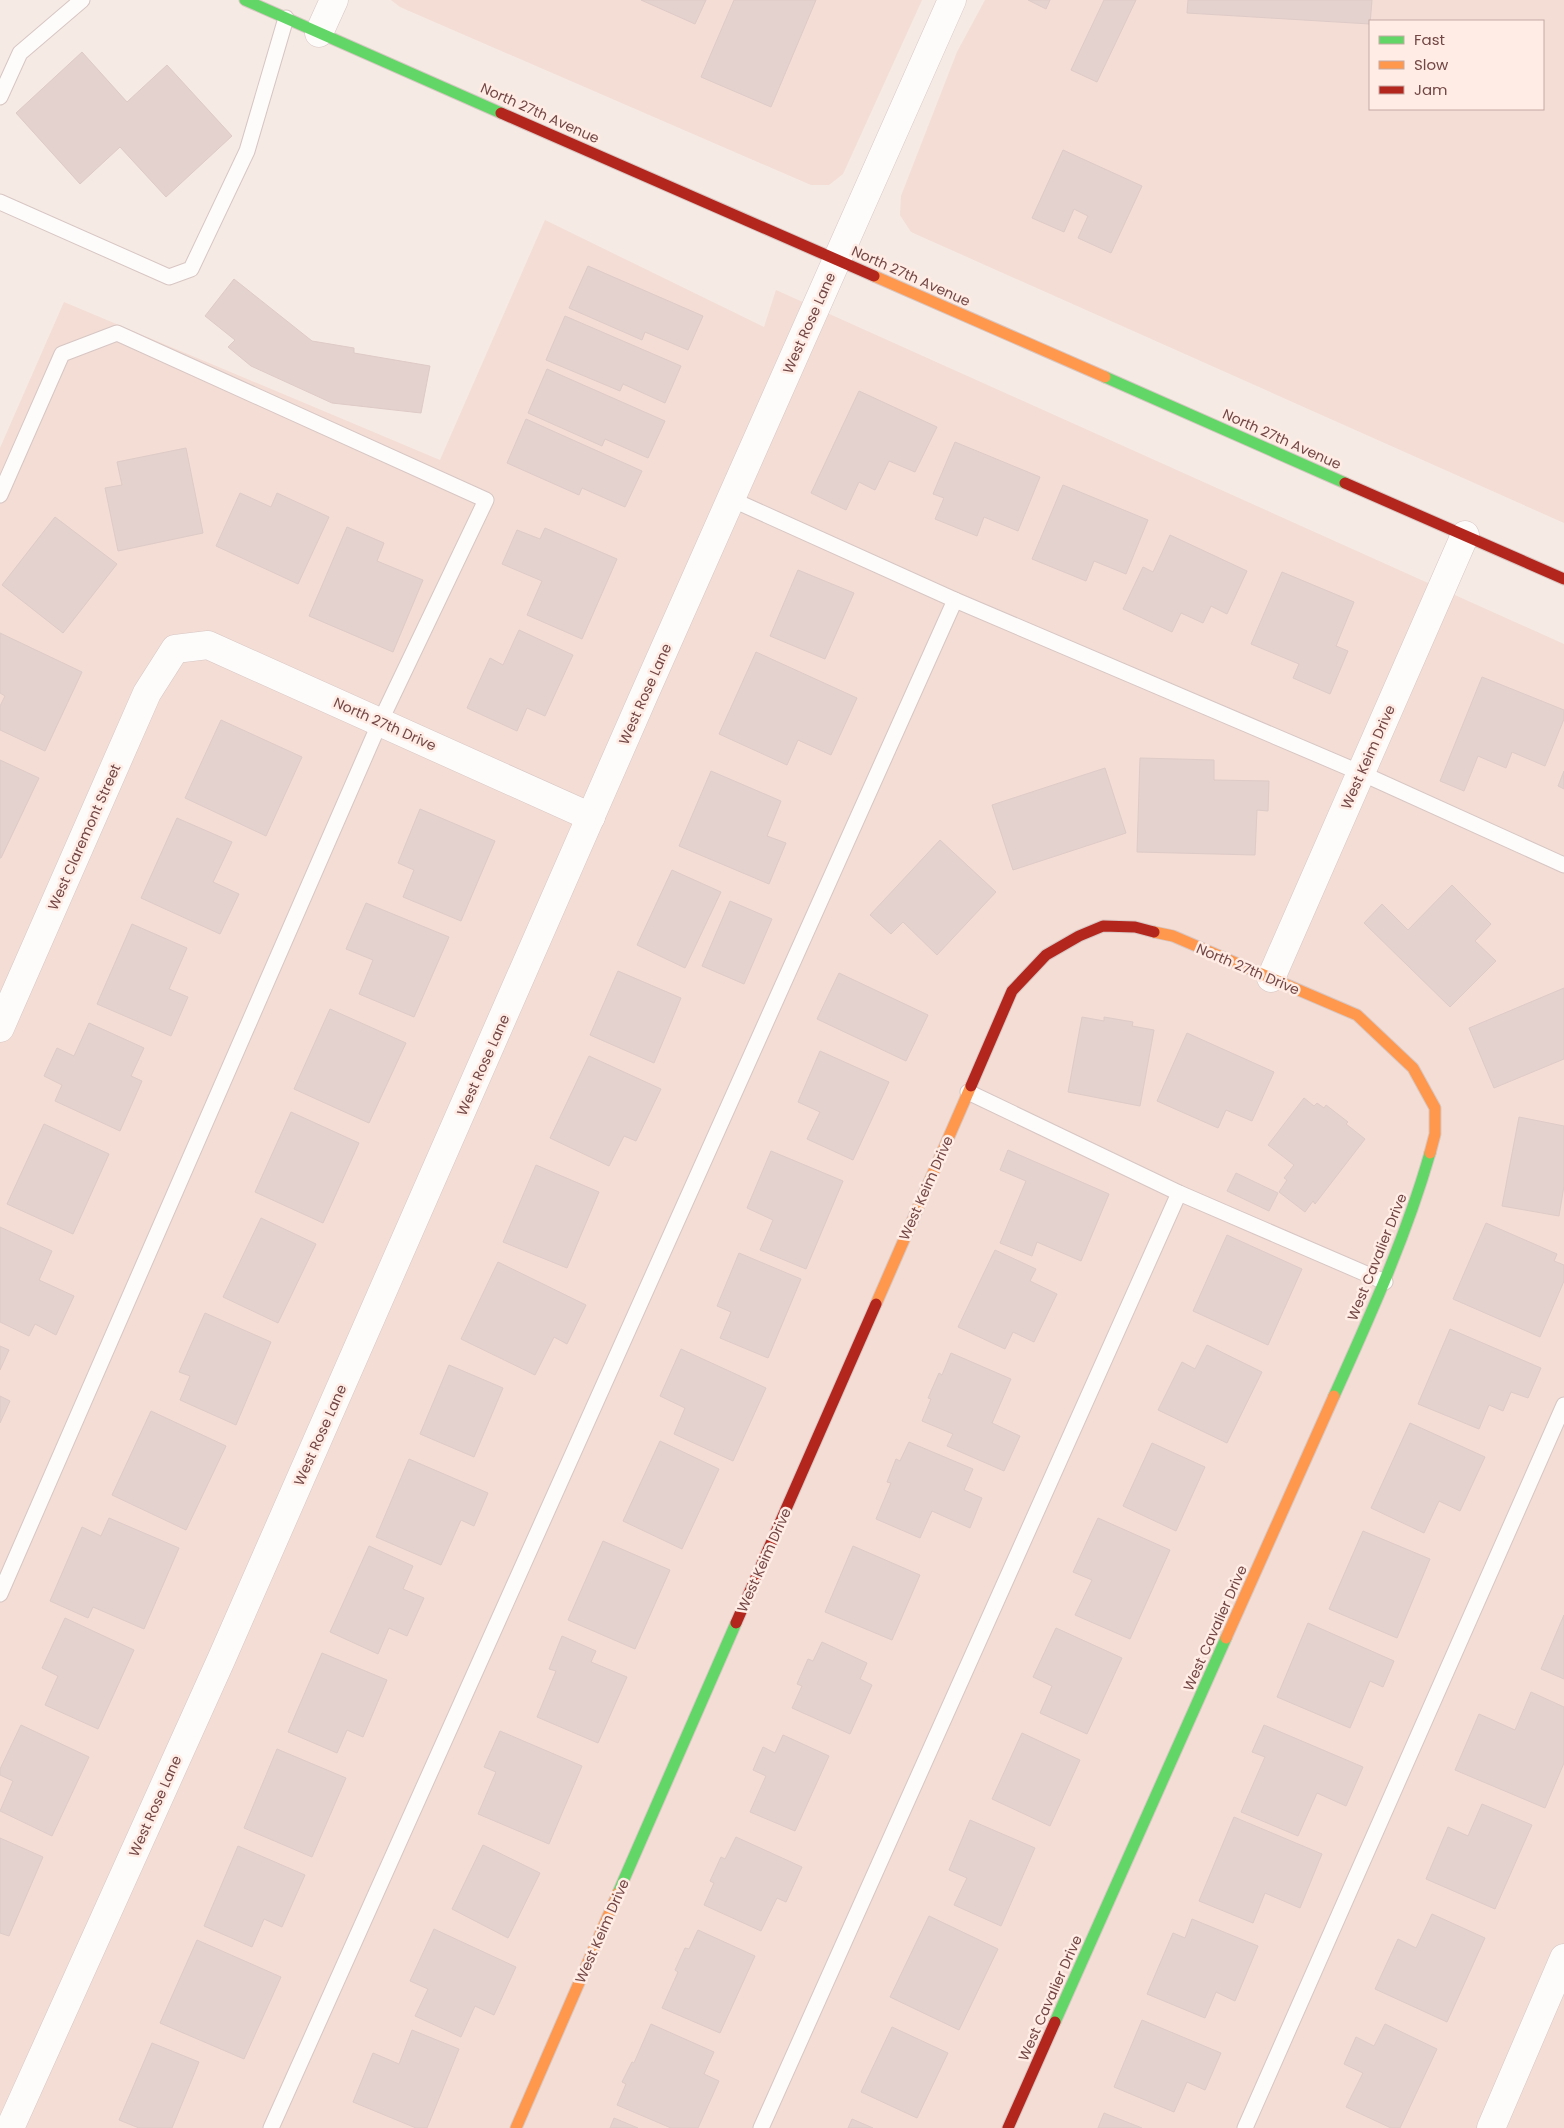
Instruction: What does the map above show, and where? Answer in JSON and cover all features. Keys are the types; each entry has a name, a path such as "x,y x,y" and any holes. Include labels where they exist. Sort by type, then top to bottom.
{"street":[{"name":"North 27th Avenue","path":"246,0 1564,579"},
{"path":"319,33 334,0"},
{"name":"West Rose Lane","path":"10,2128 225,1651 952,0"},
{"name":"West Keim Drive","path":"1271,978 1465,535"},
{"name":"North 27th Drive","path":"175,649 208,645 591,818"},
{"name":"West Claremont Street","path":"0,1028 147,693 175,649"},
{"name":"North 27th Drive","path":"1012,991 1046,955 1079,936 1103,926 1135,927 1173,936 1357,1015 1413,1068 1435,1108 1435,1134"},
{"name":"West Keim Drive","path":"516,2128 1012,991"},
{"name":"West Cavalier Drive","path":"1008,2128 1385,1282 1416,1201 1435,1134"},
{"path":"1491,2128 1564,1958"}],"lane":[{"path":"0,97 20,54 82,0"},
{"path":"0,202 169,277 191,269 247,151 286,18"},
{"path":"0,495 62,354 117,333 486,500 380,722 0,1594"},
{"path":"731,499 955,600 1361,773 1564,865"},
{"path":"270,2128 955,600"},
{"path":"968,1092 1179,1193 1385,1282"},
{"path":"762,2128 1179,1193"},
{"path":"1245,2128 1564,1405"}],"shaded area":[{"path":"391,0 922,0 843,174 829,185 811,185 400,7"},
{"path":"985,0 1564,0 1564,523 911,232 900,215 901,196 957,52"},
{"path":"545,220 764,327 776,290 1564,644 1564,2128 0,2128 0,448 64,302 440,460"}],"building":[{"path":"641,0 706,0 695,24"},
{"path":"734,0 816,0 771,107 701,77"},
{"path":"1028,0 1050,0 1046,9"},
{"path":"1104,0 1136,0 1097,82 1071,70"},
{"path":"1188,0 1372,0 1369,24 1187,13"},
{"path":"82,52 127,102 167,65 232,136 166,197 120,147 80,184 16,113"},
{"path":"1063,150 1142,186 1111,253 1078,238 1088,216 1074,209 1064,232 1032,218"},
{"path":"588,266 703,316 688,350 645,332 642,340 569,308"},
{"path":"234,279 312,341 354,348 354,353 430,366 421,413 332,403 251,366 228,347 235,340 205,316"},
{"path":"565,316 681,366 665,403 623,384 620,391 546,360"},
{"path":"547,369 665,421 648,458 605,439 602,446 528,413"},
{"path":"859,391 937,427 915,472 889,461 875,490 859,482 846,510 811,493"},
{"path":"526,419 642,471 625,507 582,488 579,495 507,463"},
{"path":"955,442 1040,477 1018,531 984,517 977,536 935,519 944,498 933,494"},
{"path":"186,448 203,533 118,551 105,488 122,485 117,462"},
{"path":"1063,485 1148,520 1126,574 1094,561 1086,581 1032,559"},
{"path":"240,493 271,507 277,493 329,517 298,584 216,546"},
{"path":"55,517 117,564 63,633 2,585"},
{"path":"347,527 384,543 377,561 423,580 393,652 309,616"},
{"path":"545,528 617,559 582,639 527,615 542,581 502,564 517,530 540,539"},
{"path":"1170,535 1247,571 1227,614 1211,606 1203,623 1181,613 1172,632 1123,609 1143,567 1153,572"},
{"path":"798,570 854,593 825,659 770,636"},
{"path":"1282,572 1354,602 1336,646 1348,651 1330,694 1293,678 1299,664 1251,644"},
{"path":"519,630 573,655 545,716 527,708 517,731 467,708 490,658 503,665"},
{"path":"0,633 82,672 45,751 0,730 0,706 5,696 0,693"},
{"path":"756,652 857,698 831,755 798,740 787,765 719,734"},
{"path":"1482,677 1564,710 1564,719 1545,766 1512,752 1506,768 1478,756 1464,791 1440,781"},
{"path":"221,720 302,757 266,836 185,798"},
{"path":"1140,758 1214,760 1214,780 1269,781 1268,811 1257,810 1255,855 1137,852"},
{"path":"0,760 39,778 1,858 0,858"},
{"path":"1105,768 1126,833 1013,870 992,805"},
{"path":"711,771 781,801 767,836 786,843 769,884 679,846"},
{"path":"1564,771 1564,789 1558,786"},
{"path":"420,809 495,841 461,921 403,897 414,870 398,863"},
{"path":"177,818 232,842 213,882 239,894 220,934 141,898"},
{"path":"940,840 996,892 937,955 903,922 891,934 870,915"},
{"path":"672,870 721,892 685,968 637,945"},
{"path":"1452,885 1491,924 1475,941 1496,961 1450,1007 1364,923 1382,904 1408,930"},
{"path":"730,901 772,919 744,984 702,966"},
{"path":"366,903 449,937 414,1017 359,994 373,960 346,949"},
{"path":"132,924 187,948 169,989 188,997 171,1036 97,1004"},
{"path":"618,971 681,998 654,1063 590,1035"},
{"path":"839,973 928,1015 906,1061 817,1019"},
{"path":"1564,988 1564,1059 1494,1088 1469,1028"},
{"path":"330,1009 406,1043 369,1123 294,1089"},
{"path":"1082,1017 1104,1021 1104,1017 1133,1022 1132,1026 1154,1030 1140,1106 1068,1092"},
{"path":"89,1023 144,1048 131,1076 142,1081 120,1131 55,1101 62,1085 44,1076 57,1048 74,1056"},
{"path":"1187,1033 1274,1072 1252,1121 1226,1110 1218,1128 1157,1101"},
{"path":"820,1051 889,1082 853,1160 807,1139 820,1112 798,1102"},
{"path":"589,1056 661,1089 636,1141 624,1136 609,1166 550,1138"},
{"path":"1304,1098 1314,1106 1317,1103 1324,1108 1326,1105 1348,1122 1346,1124 1365,1139 1315,1204 1313,1201 1305,1212 1279,1192 1287,1180 1284,1178 1294,1165 1268,1145"},
{"path":"291,1112 359,1143 323,1223 255,1192"},
{"path":"1519,1117 1564,1126 1564,1186 1559,1216 1502,1206"},
{"path":"44,1124 109,1154 73,1234 7,1204"},
{"path":"1008,1150 1109,1194 1081,1261 1037,1242 1032,1256 1000,1243 1026,1181 1000,1170"},
{"path":"771,1151 843,1181 806,1269 760,1250 773,1220 747,1208"},
{"path":"536,1165 599,1192 567,1268 503,1242"},
{"path":"1236,1173 1278,1193 1269,1211 1227,1191"},
{"path":"261,1218 316,1244 278,1323 223,1297"},
{"path":"1486,1223 1557,1254 1554,1261 1564,1265 1564,1281 1540,1337 1453,1299"},
{"path":"0,1227 52,1251 39,1280 74,1296 56,1335 35,1324 29,1336 0,1322"},
{"path":"1227,1235 1302,1269 1268,1345 1193,1311"},
{"path":"995,1250 1036,1269 1030,1281 1057,1294 1034,1342 1013,1332 1005,1349 958,1327"},
{"path":"739,1253 801,1279 768,1358 720,1338 731,1312 717,1306"},
{"path":"498,1262 586,1305 567,1344 554,1337 535,1375 461,1339"},
{"path":"205,1313 271,1342 236,1425 180,1400 190,1376 179,1372"},
{"path":"1450,1329 1541,1368 1528,1398 1511,1392 1503,1411 1489,1405 1479,1429 1418,1404"},
{"path":"1207,1345 1262,1372 1227,1443 1158,1410 1182,1362 1195,1369"},
{"path":"0,1346 9,1350 0,1370"},
{"path":"681,1349 766,1388 733,1461 674,1434 685,1408 660,1396"},
{"path":"951,1353 1011,1379 992,1423 1020,1436 1004,1471 947,1446 953,1434 922,1421 931,1399 928,1398 939,1373 942,1375"},
{"path":"449,1365 503,1388 474,1457 420,1434"},
{"path":"0,1396 10,1401 0,1423"},
{"path":"151,1411 226,1446 186,1530 112,1495"},
{"path":"1410,1423 1485,1457 1460,1511 1439,1501 1424,1533 1371,1508"},
{"path":"660,1441 719,1469 682,1549 623,1521"},
{"path":"909,1442 973,1469 964,1490 982,1498 970,1528 932,1511 920,1538 876,1519 891,1483 887,1482 896,1459 900,1461"},
{"path":"1152,1443 1205,1467 1176,1531 1123,1506"},
{"path":"409,1459 488,1493 474,1526 461,1520 441,1565 376,1537"},
{"path":"109,1518 179,1548 144,1629 93,1607 88,1618 50,1601 82,1527 101,1536"},
{"path":"1098,1518 1170,1550 1130,1639 1075,1615 1092,1580 1073,1572"},
{"path":"1363,1531 1430,1559 1397,1638 1329,1609"},
{"path":"603,1541 670,1570 635,1649 568,1620"},
{"path":"369,1546 413,1566 403,1589 424,1598 407,1636 389,1628 378,1654 330,1632"},
{"path":"853,1546 920,1575 892,1640 825,1612"},
{"path":"1564,1615 1564,1679 1541,1669"},
{"path":"65,1618 134,1650 98,1729 45,1705 58,1676 42,1668"},
{"path":"1308,1623 1394,1661 1383,1687 1370,1681 1350,1728 1277,1697"},
{"path":"1056,1628 1122,1658 1087,1734 1040,1713 1052,1686 1033,1677"},
{"path":"562,1636 596,1651 591,1662 627,1677 598,1743 537,1717 556,1671 549,1669"},
{"path":"822,1642 867,1663 860,1679 872,1685 850,1734 792,1708 802,1686 797,1684 808,1659 813,1661"},
{"path":"322,1653 387,1680 363,1737 347,1730 337,1753 288,1732"},
{"path":"1531,1692 1564,1707 1564,1763 1545,1808 1455,1770 1479,1714 1515,1730"},
{"path":"21,1725 89,1757 52,1836 0,1811 13,1781 0,1775 0,1769"},
{"path":"1264,1725 1363,1767 1346,1806 1317,1793 1298,1836 1241,1812 1265,1757 1252,1752"},
{"path":"500,1731 582,1766 549,1844 478,1814 496,1772 484,1767"},
{"path":"1022,1733 1080,1760 1050,1826 992,1799"},
{"path":"783,1735 829,1756 795,1831 750,1812 766,1776 753,1770 763,1747 775,1753"},
{"path":"277,1749 346,1778 312,1857 244,1828"},
{"path":"1482,1804 1532,1825 1495,1909 1426,1879 1448,1827 1468,1836"},
{"path":"1234,1817 1322,1854 1300,1908 1265,1893 1253,1923 1199,1901"},
{"path":"970,1820 1035,1848 1001,1926 954,1905 967,1878 949,1870"},
{"path":"736,1837 802,1867 786,1902 777,1898 761,1931 704,1905 714,1883 710,1881 721,1857 725,1859"},
{"path":"0,1838 43,1857 9,1936 0,1933"},
{"path":"483,1845 540,1873 508,1938 452,1909"},
{"path":"238,1846 305,1875 282,1927 264,1919 252,1947 204,1926"},
{"path":"1432,1914 1485,1938 1447,2022 1375,1989 1398,1939 1416,1948"},
{"path":"929,1916 998,1949 959,2030 890,1997"},
{"path":"1192,1919 1258,1946 1235,2001 1216,1992 1205,2018 1147,1994 1173,1933 1185,1938"},
{"path":"434,1929 516,1967 494,2015 475,2006 461,2037 415,2016 428,1989 410,1981"},
{"path":"698,1930 755,1956 720,2033 662,2008 678,1972 675,1970 685,1948 689,1949"},
{"path":"197,1940 281,1977 244,2059 160,2023"},
{"path":"1142,2020 1221,2053 1205,2090 1187,2082 1174,2112 1114,2087"},
{"path":"651,2024 714,2052 704,2074 719,2081 698,2128 671,2128 617,2105 626,2084 622,2082 632,2062 634,2063"},
{"path":"1385,2024 1437,2049 1400,2128 1391,2128 1346,2107 1363,2073 1344,2064 1356,2037 1374,2046"},
{"path":"892,2027 948,2053 917,2118 861,2092"},
{"path":"412,2030 459,2049 427,2128 416,2128 353,2102 373,2053 399,2064"},
{"path":"152,2043 199,2062 172,2128 139,2128 119,2120"},
{"path":"1104,2113 1142,2128 1098,2128"},
{"path":"614,2118 638,2128 610,2128"},
{"path":"852,2119 873,2128 848,2128"}],"traffic: fast":[{"path":"245,0 501,113"},
{"path":"1105,377 1345,483"},
{"path":"1334,1396 1399,1246 1430,1153"},
{"path":"618,1893 736,1623"},
{"path":"1055,2022 1226,1638"}],"traffic: slow":[{"path":"874,276 1105,377"},
{"path":"1154,932 1173,936 1357,1015 1413,1068 1435,1108 1435,1134 1430,1153"},
{"path":"876,1304 971,1086"},
{"path":"1226,1638 1334,1396"},
{"path":"516,2128 618,1893"}],"traffic: jam":[{"path":"501,113 874,276"},
{"path":"1345,483 1564,579"},
{"path":"971,1086 1012,991 1046,955 1079,936 1103,926 1135,927 1154,932"},
{"path":"736,1623 876,1304"},
{"path":"1008,2128 1055,2022"}]}
